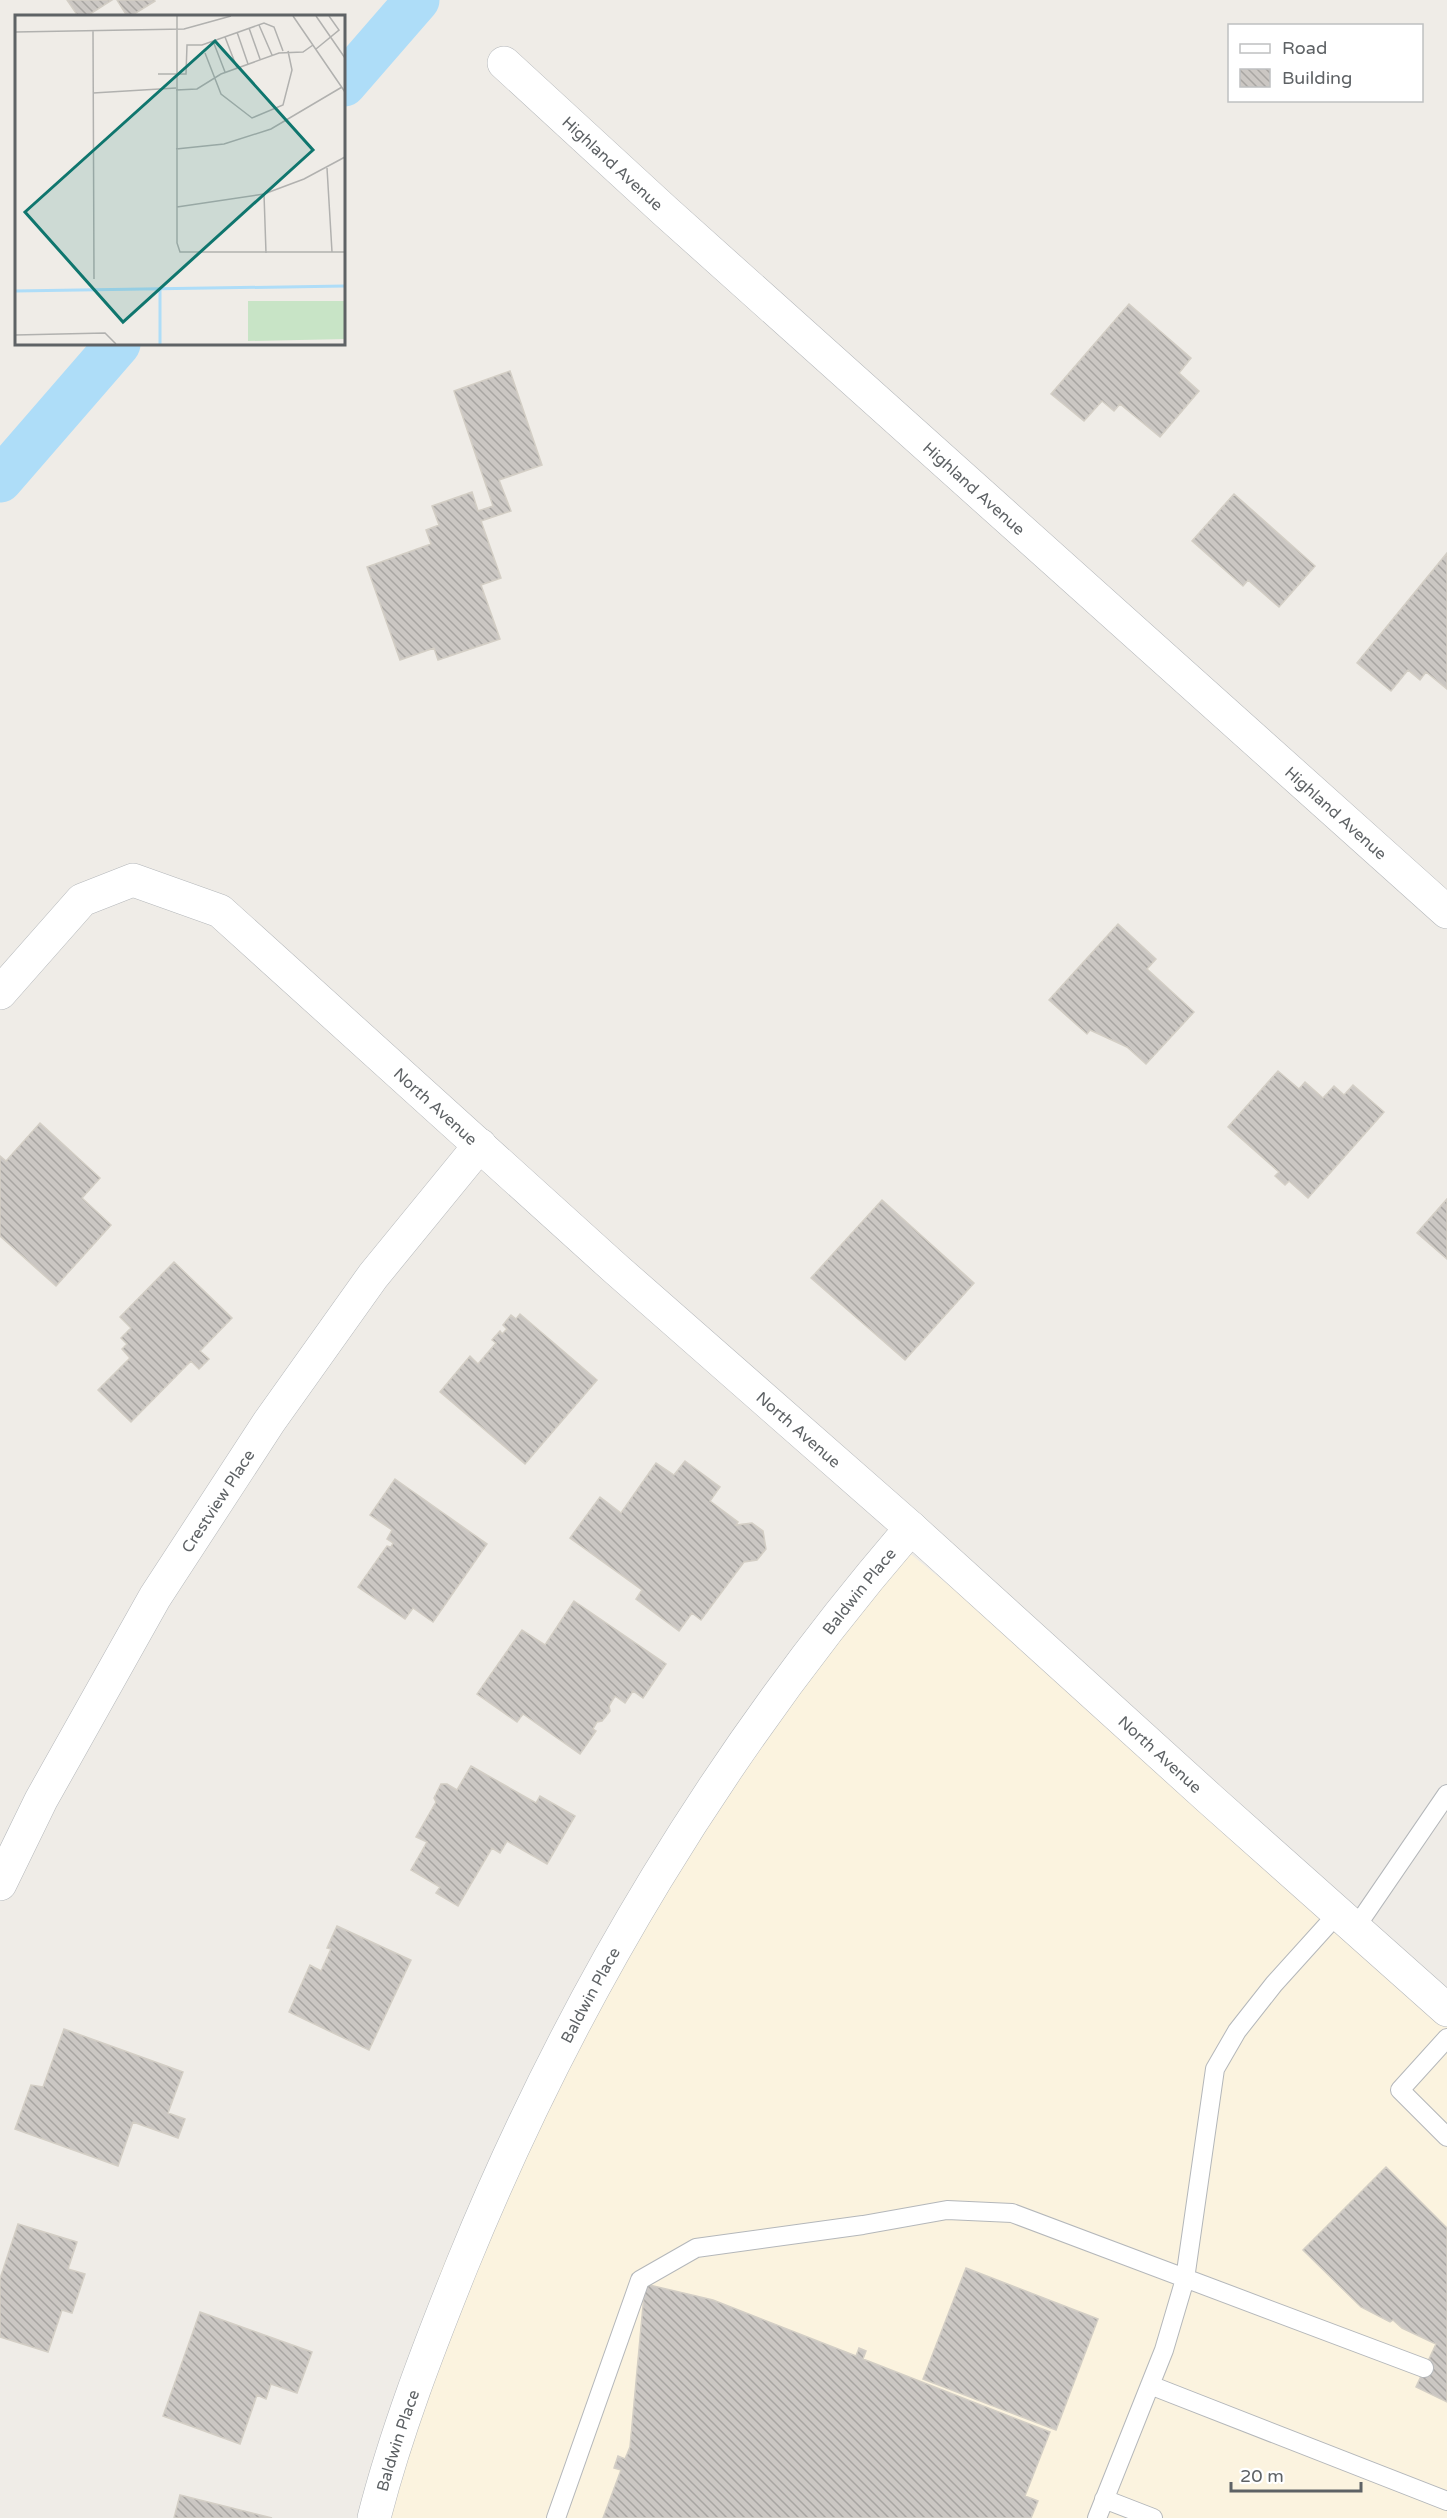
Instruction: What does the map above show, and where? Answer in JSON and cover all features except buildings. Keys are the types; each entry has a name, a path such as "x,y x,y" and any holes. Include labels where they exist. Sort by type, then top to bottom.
{"street":[{"name":"Highland Avenue","path":"504,63 665,211 1447,912"},
{"name":"North Avenue","path":"0,993 82,900 133,880 220,911 616,1269 911,1528 1447,2010"},
{"name":"Crestview Place","path":"1,1877 41,1800 155,1597 268,1422 373,1276 480,1145"},
{"name":"Baldwin Place","path":"374,2518 438,2324 495,2183 574,2020 638,1907 746,1740 849,1600 911,1528"}],"lane":[{"path":"1097,2518 1164,2350 1185,2279 1215,2068 1237,2031 1347,1920 1447,1794"},
{"path":"1447,2038 1400,2090 1447,2137"},
{"path":"556,2518 640,2280 696,2248 863,2225 947,2210 1012,2213 1424,2368"},
{"path":"1150,2385 1447,2501"},
{"path":"1104,2499 1153,2518"}],"shaded area":[{"path":"886,1534 1295,1868 1447,2007 1447,2518 359,2518 441,2270 554,2031"}],"waterway":[{"path":"345,83 417,0"},
{"path":"0,480 117,345"}]}
